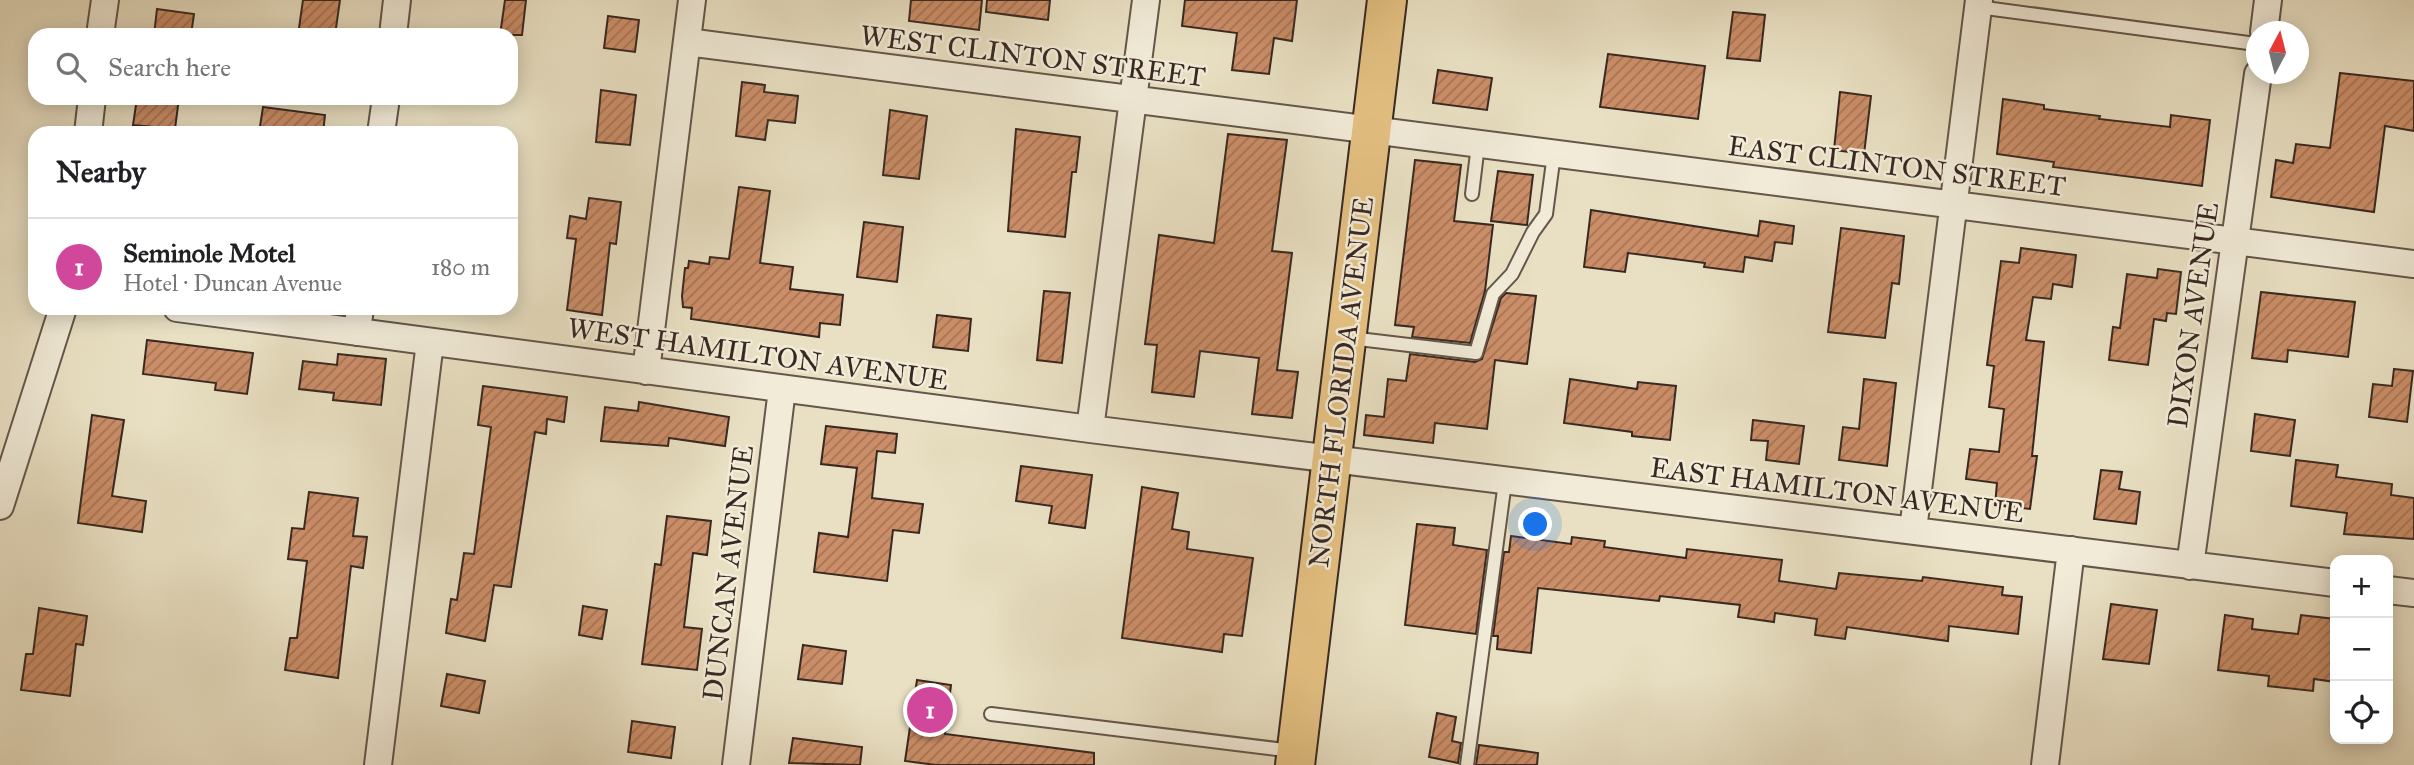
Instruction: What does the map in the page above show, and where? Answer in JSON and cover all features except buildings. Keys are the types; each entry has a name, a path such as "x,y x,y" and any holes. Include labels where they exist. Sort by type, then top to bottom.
{"main road":[{"name":"NORTH FLORIDA AVENUE","path":"1296,758 1387,0"}],"street":[{"path":"101,28 104,0"},
{"path":"394,28 397,0"},
{"path":"646,371 692,0"},
{"path":"1090,429 1146,0"},
{"path":"2265,21 2268,0"},
{"path":"1913,530 1978,4"},
{"name":"WEST CLINTON STREET","path":"687,42 1371,131"},
{"name":"DIXON AVENUE","path":"2190,566 2257,84"},
{"path":"89,126 91,105"},
{"path":"382,126 385,105"},
{"name":"EAST CLINTON STREET","path":"1371,131 2414,264"},
{"path":"0,506 61,315"},
{"name":"WEST HAMILTON AVENUE","path":"283,315 358,320 430,342 1331,460"},
{"path":"379,765 430,342"},
{"name":"DUNCAN AVENUE","path":"736,765 782,389"},
{"name":"EAST HAMILTON AVENUE","path":"1331,460 2330,582"},
{"path":"2045,765 2071,550"},
{"path":"2393,591 2414,593"}],"lane":[{"path":"1978,4 2246,43"},
{"path":"1472,194 1478,145"},
{"path":"1346,338 1476,352 1493,294 1513,274 1533,232 1546,214 1554,154"},
{"path":"1467,765 1505,482"},
{"path":"991,714 1296,758"}],"place":[{"name":"Seminole Motel","path":"930,710"}]}
